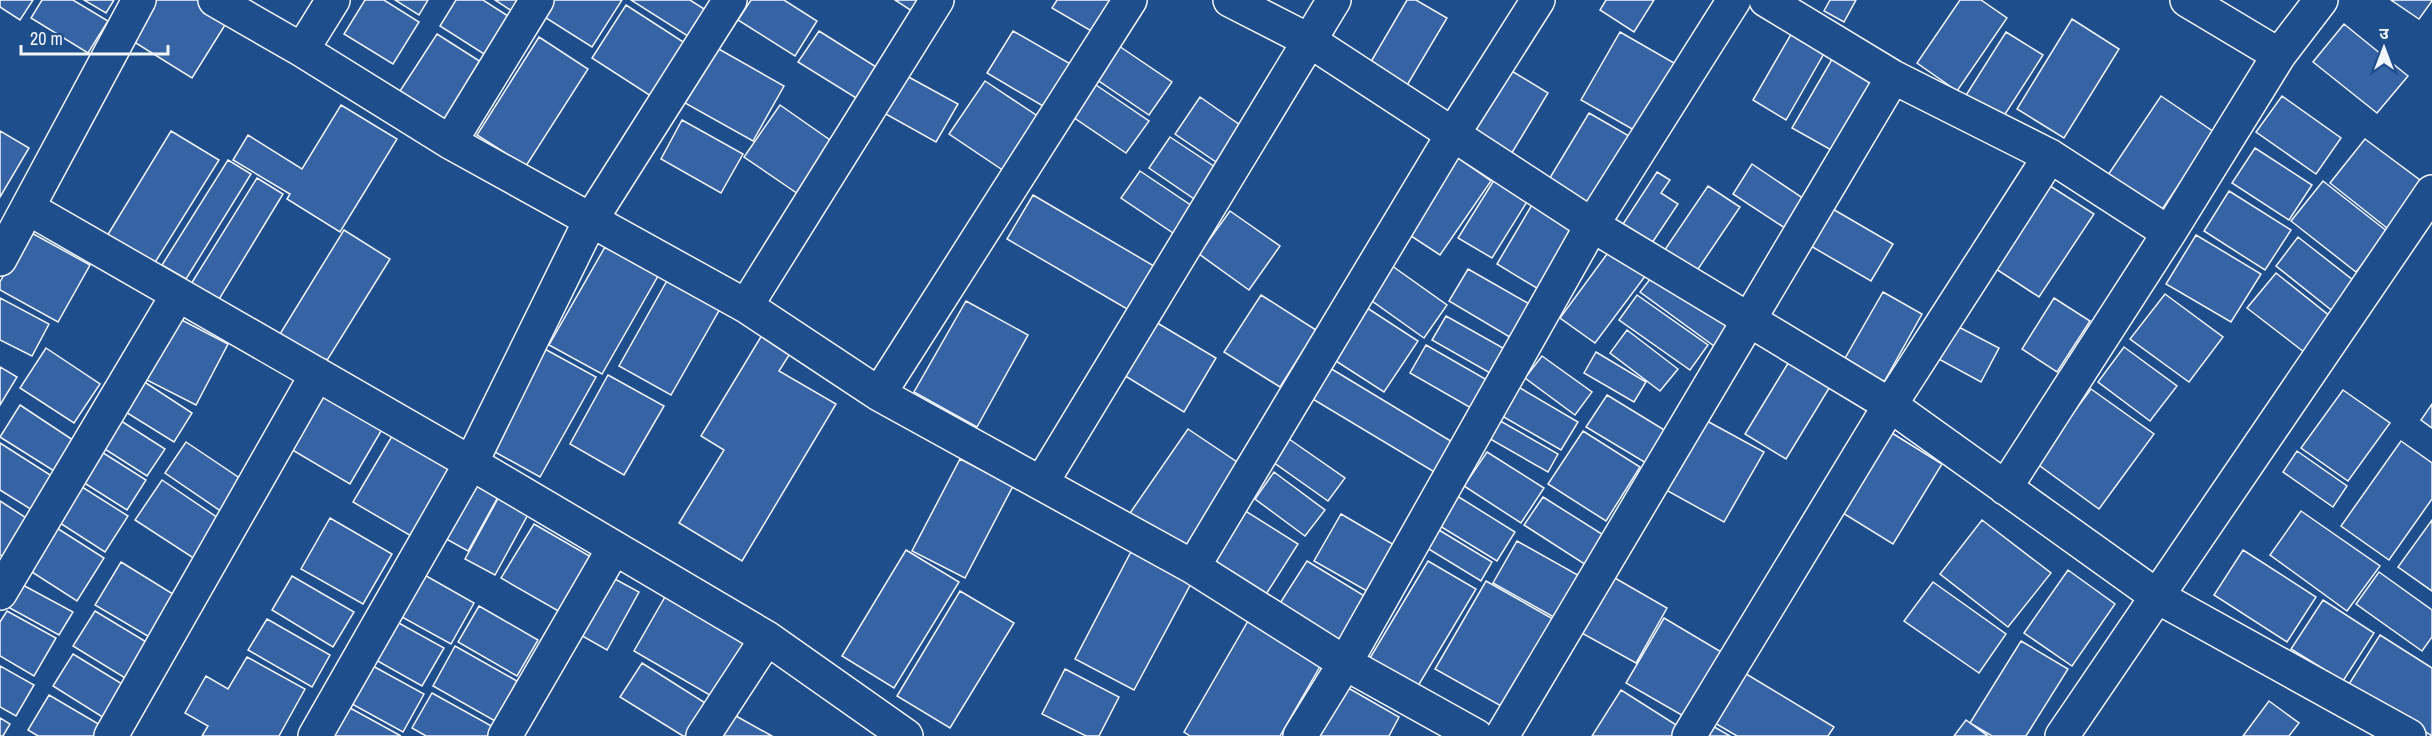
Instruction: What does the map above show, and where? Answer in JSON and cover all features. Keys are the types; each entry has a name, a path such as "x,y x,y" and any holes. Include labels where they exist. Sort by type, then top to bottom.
{"street":[{"path":"0,259 139,0"},
{"path":"215,0 302,50 450,142 746,306 879,394 1193,567 1346,663 1476,736"},
{"path":"302,50 333,0"},
{"path":"450,142 537,0"},
{"path":"315,736 471,463 590,221 730,0"},
{"path":"746,306 938,0"},
{"path":"879,394 1130,0"},
{"path":"1230,0 1310,41 1592,225 1890,405 2158,597 2409,736"},
{"path":"1042,482 1334,0"},
{"path":"1193,567 1452,134 1538,0"},
{"path":"1300,736 1346,663 1592,225 1734,0"},
{"path":"1766,0 1893,77 2050,156 2169,233"},
{"path":"2187,0 2279,55"},
{"path":"2005,488 2169,233 2279,55 2321,0"},
{"path":"1502,736 1893,77"},
{"path":"1689,736 1890,405 2050,156"},
{"path":"2062,736 2432,192"},
{"path":"28,208 177,296 471,463 767,638 897,734"},
{"path":"0,593 177,296"},
{"path":"111,736 317,374"},
{"path":"505,736 614,548"},
{"path":"702,736 767,638"}],"building":[{"path":"0,0 33,0 20,20 0,7"},
{"path":"42,0 73,0 108,21 88,53 31,18"},
{"path":"84,0 114,0 106,13"},
{"path":"156,0 202,0 230,17 192,78 131,40"},
{"path":"365,0 384,0 419,22 393,64 344,34"},
{"path":"395,0 428,0 419,15"},
{"path":"456,0 483,0 519,23 495,61 440,26"},
{"path":"495,0 527,0 518,15"},
{"path":"542,0 622,0 592,47 535,11"},
{"path":"631,0 690,0 712,14 694,40"},
{"path":"751,0 784,0 817,21 795,56 738,20"},
{"path":"895,0 932,0 921,17"},
{"path":"1057,0 1112,0 1093,32 1052,8"},
{"path":"1407,0 1416,0 1447,18 1406,87 1369,65"},
{"path":"1606,0 1654,0 1634,32 1600,10"},
{"path":"1830,0 1856,0 1844,22 1824,11"},
{"path":"1960,0 1981,0 2007,18 1957,91 1917,63"},
{"path":"2391,0 2432,0 2432,1 2419,19"},
{"path":"626,5 691,47 657,100 592,58"},
{"path":"2072,19 2119,49 2064,138 2017,109"},
{"path":"1797,24 1830,43 1786,120 1753,100"},
{"path":"2344,24 2408,76 2377,113 2313,62"},
{"path":"819,31 881,70 861,101 798,62"},
{"path":"1013,31 1074,66 1048,109 987,73"},
{"path":"1620,32 1681,67 1641,134 1581,100"},
{"path":"2006,32 2043,55 2000,122 1963,100"},
{"path":"437,34 492,69 456,126 400,91"},
{"path":"539,37 588,69 526,166 477,135"},
{"path":"1116,44 1172,82 1149,115 1093,77"},
{"path":"717,48 784,86 753,141 685,103"},
{"path":"1838,49 1879,73 1833,151 1792,128"},
{"path":"1510,70 1548,93 1510,156 1472,134"},
{"path":"905,75 958,104 936,142 884,113"},
{"path":"985,81 1048,123 1013,177 949,134"},
{"path":"1093,83 1149,121 1126,153 1070,115"},
{"path":"2161,96 2214,132 2159,214 2106,178"},
{"path":"2282,96 2341,138 2316,174 2256,132"},
{"path":"1200,97 1250,132 1225,168 1175,134"},
{"path":"341,105 397,139 340,232 287,199 290,194 233,160 248,135 302,169"},
{"path":"780,105 840,147 804,198 744,157"},
{"path":"1589,113 1629,136 1589,204 1548,181"},
{"path":"682,120 743,154 721,193 661,159"},
{"path":"0,131 29,148 0,197"},
{"path":"171,131 219,160 154,264 107,236"},
{"path":"1170,137 1224,173 1203,205 1149,168"},
{"path":"2365,139 2428,186 2392,232 2330,183"},
{"path":"2255,148 2312,185 2289,220 2232,183"},
{"path":"1455,156 1491,181 1440,255 1405,232"},
{"path":"228,160 251,174 186,279 162,265"},
{"path":"1752,164 1810,203 1791,232 1733,194"},
{"path":"1501,169 1535,189 1492,258 1458,238"},
{"path":"1140,171 1198,210 1179,237 1121,198"},
{"path":"1657,172 1670,180 1661,193 1678,204 1652,243 1623,224"},
{"path":"257,178 283,194 218,301 191,284"},
{"path":"2323,181 2388,232 2356,272 2291,221"},
{"path":"2047,184 2094,214 2039,297 1993,267"},
{"path":"1708,186 1740,207 1694,275 1662,254"},
{"path":"2229,191 2291,230 2265,270 2204,231"},
{"path":"1033,195 1159,269 1134,313 1007,239"},
{"path":"1536,198 1579,224 1540,290 1497,264"},
{"path":"1831,208 1893,244 1871,281 1809,245"},
{"path":"1230,211 1280,246 1249,290 1199,254"},
{"path":"344,230 390,259 326,362 280,334"},
{"path":"28,231 90,265 58,322 0,290 0,282"},
{"path":"2196,235 2261,274 2231,322 2166,284"},
{"path":"2298,237 2358,284 2335,313 2276,266"},
{"path":"605,247 658,276 602,374 549,345"},
{"path":"1610,250 1646,275 1595,343 1560,318"},
{"path":"1388,263 1447,305 1424,338 1365,296"},
{"path":"1468,269 1533,306 1513,339 1449,301"},
{"path":"1658,269 1731,322 1714,346 1640,292"},
{"path":"673,270 725,300 671,395 619,366"},
{"path":"2276,273 2331,317 2304,352 2247,308"},
{"path":"1883,292 1922,314 1884,382 1844,360"},
{"path":"2165,294 2223,337 2189,382 2130,339"},
{"path":"1261,295 1316,330 1280,387 1224,352"},
{"path":"1637,295 1708,345 1690,370 1619,320"},
{"path":"0,298 49,324 32,356 0,340"},
{"path":"2054,298 2090,321 2057,372 2022,349"},
{"path":"966,301 1028,335 977,427 914,392"},
{"path":"1358,302 1418,341 1384,392 1325,354"},
{"path":"174,316 228,344 196,405 141,377"},
{"path":"1446,316 1503,348 1490,373 1432,340"},
{"path":"1154,321 1216,358 1184,412 1122,374"},
{"path":"1953,324 1999,348 1981,382 1935,357"},
{"path":"1627,330 1678,369 1660,391 1610,353"},
{"path":"762,335 791,352 779,371 836,404 742,561 679,523 724,450 701,436"},
{"path":"1426,345 1487,380 1471,408 1410,373"},
{"path":"2124,347 2177,386 2150,421 2098,382"},
{"path":"46,348 100,384 74,423 20,388"},
{"path":"543,348 596,377 540,477 486,447"},
{"path":"1596,352 1646,382 1634,402 1584,373"},
{"path":"1542,356 1592,392 1575,415 1525,378"},
{"path":"1790,360 1831,385 1786,459 1745,434"},
{"path":"1325,365 1459,446 1441,476 1306,395"},
{"path":"0,367 17,377 0,405"},
{"path":"608,375 664,406 624,475 570,444"},
{"path":"143,381 192,413 174,442 124,411"},
{"path":"1515,385 1578,422 1561,450 1497,413"},
{"path":"2091,389 2154,434 2099,509 2036,463"},
{"path":"323,390 384,426 350,484 289,448"},
{"path":"2343,390 2390,423 2348,481 2301,448"},
{"path":"1607,395 1666,431 1646,463 1586,427"},
{"path":"2432,404 2432,428 2421,420"},
{"path":"20,405 82,446 62,476 0,437"},
{"path":"1696,415 1764,452 1724,522 1657,485"},
{"path":"1495,418 1558,454 1548,472 1485,436"},
{"path":"118,419 165,449 147,476 100,446"},
{"path":"398,426 463,464 418,540 353,502"},
{"path":"1188,429 1249,470 1189,557 1128,516"},
{"path":"1887,430 1942,464 1893,544 1838,510"},
{"path":"1583,431 1640,467 1606,521 1548,484"},
{"path":"1289,439 1345,478 1328,501 1273,462"},
{"path":"2401,441 2432,463 2432,499 2389,560 2341,526"},
{"path":"186,442 247,483 225,514 165,473"},
{"path":"0,443 58,480 37,513 0,490"},
{"path":"97,449 146,480 127,510 78,479"},
{"path":"2297,451 2347,486 2333,507 2283,472"},
{"path":"1487,452 1544,488 1521,523 1464,486"},
{"path":"960,459 1013,486 965,578 912,551"},
{"path":"1274,472 1325,510 1305,536 1255,499"},
{"path":"71,480 128,516 105,552 49,516"},
{"path":"162,480 224,522 198,561 135,520"},
{"path":"468,482 498,497 468,551 439,535"},
{"path":"501,493 531,509 495,575 465,559"},
{"path":"1454,494 1515,532 1497,561 1435,523"},
{"path":"1543,497 1605,536 1586,565 1524,525"},
{"path":"0,501 31,521 7,559 0,555"},
{"path":"1239,507 1298,544 1265,596 1206,560"},
{"path":"2301,511 2380,566 2347,611 2270,555"},
{"path":"1341,514 1401,549 1374,595 1314,561"},
{"path":"330,518 392,554 363,604 301,569"},
{"path":"1982,520 2051,573 2008,627 1940,574"},
{"path":"2432,520 2432,591 2398,567"},
{"path":"49,523 104,558 77,601 21,565"},
{"path":"534,524 598,561 567,616 501,578"},
{"path":"1439,530 1492,562 1481,581 1427,548"},
{"path":"1517,541 1583,578 1559,620 1493,583"},
{"path":"1134,546 1194,578 1134,690 1075,659"},
{"path":"906,550 959,582 894,688 842,656"},
{"path":"2243,550 2316,597 2287,642 2214,595"},
{"path":"1307,561 1371,600 1340,651 1275,611"},
{"path":"1428,561 1476,589 1418,686 1370,658"},
{"path":"121,562 181,599 156,641 95,605"},
{"path":"414,569 474,603 451,644 391,611"},
{"path":"1601,570 1667,608 1636,663 1569,626"},
{"path":"2068,570 2115,604 2072,666 2024,633"},
{"path":"602,572 639,592 607,650 570,629"},
{"path":"2379,572 2432,610 2432,637 2422,651 2356,604"},
{"path":"292,576 354,612 333,647 272,610"},
{"path":"1486,581 1560,623 1510,711 1435,669"},
{"path":"1933,582 2006,634 1979,673 1904,621"},
{"path":"21,584 73,612 59,635 8,607"},
{"path":"669,590 756,640 720,701 634,651"},
{"path":"960,591 1014,623 950,728 897,696"},
{"path":"2323,600 2374,633 2343,681 2291,649"},
{"path":"479,606 538,640 517,676 458,642"},
{"path":"7,611 56,638 34,676 0,656 0,622"},
{"path":"95,611 153,646 130,681 73,646"},
{"path":"388,617 444,648 422,686 367,655"},
{"path":"1664,618 1723,653 1685,717 1626,683"},
{"path":"267,619 330,655 312,687 248,650"},
{"path":"1248,621 1322,663 1280,736 1190,736 1184,732"},
{"path":"2380,635 2432,668 2432,736 2349,684"},
{"path":"2021,641 2068,669 2026,736 1992,736 1970,723"},
{"path":"455,646 517,681 495,721 433,686"},
{"path":"73,654 132,690 112,723 53,686"},
{"path":"247,657 305,689 279,736 202,736 208,726 185,713 206,676 228,689"},
{"path":"362,660 424,694 403,732 341,698"},
{"path":"642,663 710,706 691,736 683,736 620,697"},
{"path":"0,666 34,685 16,716 0,707"},
{"path":"1065,669 1119,697 1099,736 1086,736 1042,714"},
{"path":"1743,672 1834,727 1828,736 1737,736 1713,722"},
{"path":"1343,685 1399,717 1389,736 1314,736"},
{"path":"1621,690 1681,728 1676,736 1592,736"},
{"path":"432,693 495,728 490,736 426,736 412,728"},
{"path":"49,695 107,729 103,736 38,736 28,730"},
{"path":"2269,701 2299,723 2289,736 2243,736"},
{"path":"341,703 401,736 323,736"},
{"path":"727,711 772,736 713,736"},
{"path":"0,718 10,724 3,736 0,736"},
{"path":"1966,720 1988,736 1954,736"},
{"path":"1711,725 1730,736 1705,736"}]}
